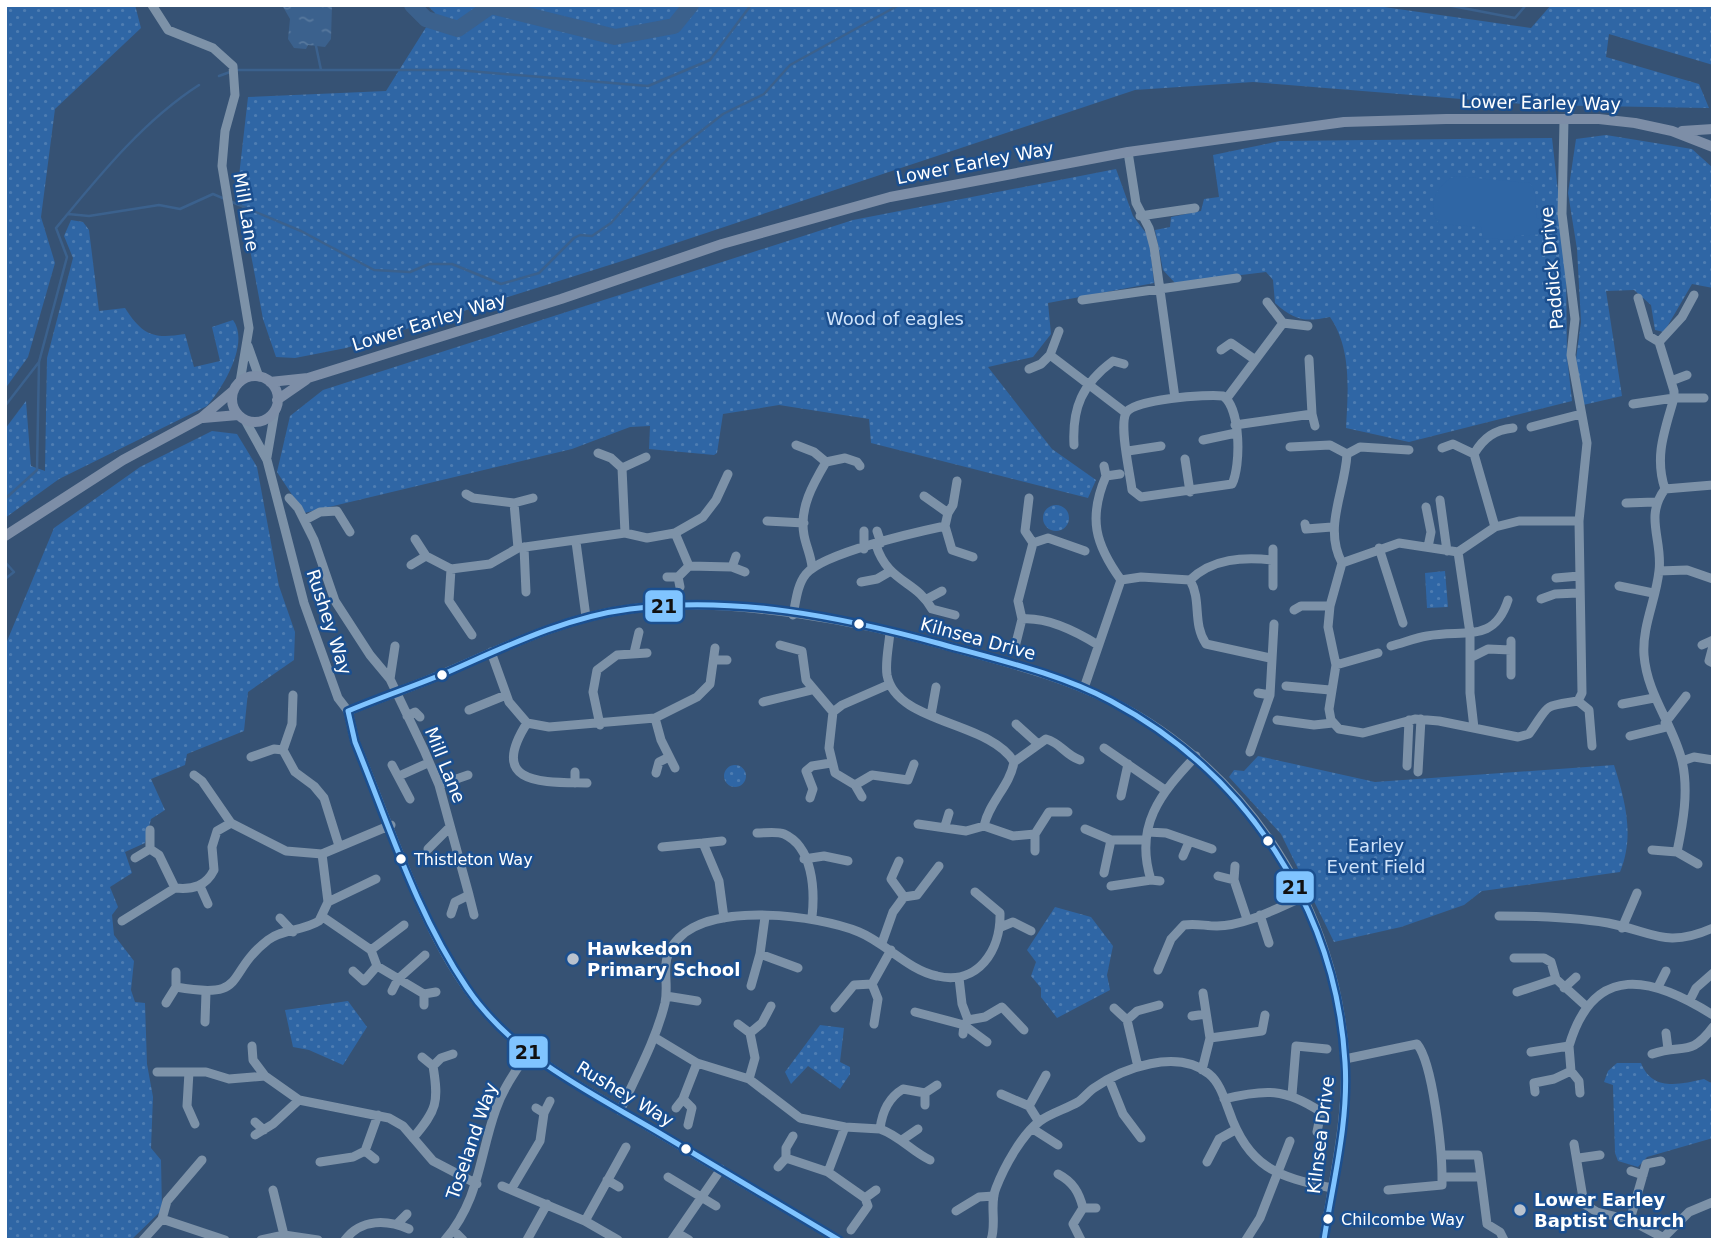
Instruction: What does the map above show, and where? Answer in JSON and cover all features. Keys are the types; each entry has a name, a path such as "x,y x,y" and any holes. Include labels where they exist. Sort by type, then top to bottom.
{"main road":[{"name":"Lower Earley Way","path":"264,379 308,378 561,299 722,244 877,201 1128,152 1344,122 1564,120 1635,123 1672,131 1713,147"},
{"name":"Lower Earley Way","path":"1672,131 1713,130"},
{"name":"Lower Earley Way","path":"276,405 308,378"},
{"path":"5,536 123,460 201,418 237,386 264,379 276,405 262,421 242,417 201,418"},
{"path":"237,386 232,403 242,417"}],"street":[{"name":"Mill Lane","path":"152,5 162,23 178,35 213,48 233,66 235,78 223,149 224,188 246,301 247,344 237,386"},
{"name":"Paddick Drive","path":"1564,120 1562,214 1575,319 1571,355 1587,443 1579,521 1578,593 1582,693 1578,701 1589,710 1594,742"},
{"path":"1128,152 1140,216 1149,228 1154,247 1175,398"},
{"path":"1140,216 1167,219 1195,208"},
{"path":"1082,300 1237,278"},
{"path":"1659,342 1682,317 1694,295"},
{"path":"1638,298 1649,336 1659,342 1675,398 1659,451 1659,470 1665,489"},
{"path":"1267,302 1283,323 1308,326"},
{"path":"1227,398 1283,323"},
{"path":"1029,369 1041,364 1050,355 1059,331"},
{"path":"1221,350 1231,343 1254,359"},
{"name":"Mill Lane","path":"247,344 264,379"},
{"path":"1050,355 1126,413"},
{"path":"1309,359 1315,426"},
{"path":"1074,445 1072,419 1077,404 1090,385 1113,361 1124,364"},
{"path":"1671,381 1686,375"},
{"path":"1217,395 1227,398 1234,409 1239,470 1232,484 1141,497 1132,490 1126,413 1132,406 1175,398 1217,395"},
{"path":"1633,404 1675,398 1704,398"},
{"name":"Rushey Way","path":"267,460 276,405"},
{"path":"1203,440 1236,429 1312,414"},
{"path":"1531,427 1580,414"},
{"name":"Rushey Way","path":"242,417 267,460 304,603 338,698 348,711 355,742 429,921 458,976 489,1017 528,1052 620,1111 839,1240"},
{"path":"1495,527 1475,454 1483,439 1502,429 1513,428"},
{"path":"1442,448 1453,444 1475,454"},
{"path":"796,445 814,452 826,462"},
{"path":"1290,447 1330,445 1347,454"},
{"path":"1128,451 1161,446"},
{"path":"1347,454 1360,447 1409,450"},
{"path":"597,453 611,458 622,468 625,533"},
{"path":"1347,454 1345,477 1332,527 1332,540 1342,563 1330,606 1328,627 1336,665 1329,709 1333,723 1339,729 1363,733 1421,719 1518,737 1529,734 1545,707 1557,702 1578,701"},
{"path":"622,468 646,457"},
{"path":"826,462 845,458 857,461 860,466"},
{"path":"1185,459 1190,492"},
{"path":"812,567 804,523 806,501 826,462"},
{"path":"1084,688 1121,580 1098,540 1096,500 1106,476 1104,466"},
{"path":"415,539 426,556 451,569 490,564 521,548 625,533 647,538 675,533 703,517 716,500 728,474"},
{"path":"1106,476 1120,474"},
{"path":"957,481 953,505 945,526 952,550 973,556"},
{"path":"1677,852 1685,814 1682,761 1654,698 1644,655 1645,629 1660,571 1655,502 1665,489 1713,485"},
{"path":"466,494 473,498 514,503 533,498"},
{"path":"924,496 948,513"},
{"name":"Mill Lane","path":"289,498 304,520 335,601 370,655 390,679 394,694 439,785 474,915"},
{"path":"1015,647 1022,619 1019,593 1033,543 1025,531 1029,498"},
{"path":"1440,500 1447,551"},
{"path":"1626,503 1655,502"},
{"path":"514,503 526,592"},
{"path":"1426,507 1431,532 1428,547"},
{"path":"304,520 320,512 337,511 350,531"},
{"path":"767,521 804,523"},
{"path":"1342,563 1399,543 1458,552 1495,527 1519,521 1579,521"},
{"path":"793,615 800,582 812,567 864,548 945,526"},
{"path":"1306,529 1332,527"},
{"path":"864,531 864,548"},
{"path":"877,531 878,544 889,572 927,599 932,609 955,615"},
{"path":"675,533 689,566"},
{"path":"1033,543 1048,538 1085,551"},
{"path":"576,542 586,617"},
{"path":"1379,548 1403,623"},
{"path":"1273,549 1273,586"},
{"path":"1458,552 1470,633 1470,693 1474,728"},
{"path":"411,565 426,556"},
{"path":"732,567 736,556"},
{"path":"1121,580 1141,577 1190,580 1197,573 1239,557 1273,560"},
{"path":"689,566 732,567 745,572"},
{"path":"667,577 679,582 689,566"},
{"path":"451,569 449,601 465,631"},
{"path":"1660,571 1687,570 1710,575"},
{"path":"862,582 877,579 889,572"},
{"path":"1556,578 1579,576"},
{"path":"1190,580 1198,594 1198,632 1206,644 1270,658"},
{"path":"1619,586 1653,593"},
{"path":"927,599 942,591"},
{"path":"1541,599 1555,594 1578,593"},
{"path":"1391,646 1427,636 1483,632 1498,623 1508,600"},
{"name":"Kilnsea Drive","path":"348,711 491,652 586,617 630,608 673,605 793,615 890,632 1037,671 1084,688 1142,718 1218,775 1253,816 1279,852 1303,897 1331,975 1345,1059 1343,1110 1324,1240"},
{"path":"1294,610 1301,606 1330,606"},
{"path":"1022,619 1035,618 1098,645"},
{"path":"1250,752 1270,695 1273,624"},
{"path":"634,653 639,632"},
{"path":"890,632 887,674 890,684 911,707 994,743 1014,762"},
{"path":"1702,645 1713,640"},
{"path":"1472,657 1488,649 1511,645 1511,675"},
{"name":"Mill Lane","path":"390,679 396,646"},
{"path":"780,646 807,651 802,670 812,690 833,712 831,763 835,773 855,785 862,797"},
{"path":"1713,646 1709,661 1713,663"},
{"path":"491,652 506,695 527,723 550,727 655,718 697,697 710,684 715,648"},
{"path":"600,724 593,692 597,670 617,655 647,653"},
{"path":"1336,665 1378,653"},
{"path":"715,660 727,660"},
{"path":"833,712 842,705 890,684"},
{"path":"1286,686 1331,690"},
{"path":"931,715 936,687"},
{"path":"763,702 812,690"},
{"path":"1258,694 1270,695"},
{"path":"293,695 292,724 283,750 295,772 314,786 324,798 339,846"},
{"path":"469,710 506,695"},
{"path":"1630,736 1666,725 1686,696"},
{"path":"1622,704 1654,698"},
{"name":"Mill Lane","path":"407,716 415,712 421,717"},
{"path":"655,718 675,768"},
{"path":"1418,772 1421,719"},
{"path":"1277,720 1333,723"},
{"path":"1407,766 1409,720"},
{"path":"527,723 515,752 520,772 540,783 587,783"},
{"path":"1016,724 1042,741 1059,743 1070,756 1080,760"},
{"path":"984,826 987,813 1008,781 1014,762 1042,741 1049,727"},
{"path":"1104,748 1165,790"},
{"path":"251,757 274,749 283,750"},
{"path":"1111,886 1156,880 1146,836 1152,817 1165,790 1196,756"},
{"path":"656,773 659,762 669,757"},
{"path":"1682,761 1694,757 1713,760"},
{"path":"810,798 813,789 806,771 811,766 831,763"},
{"path":"399,776 428,764"},
{"path":"855,785 872,775 908,780 914,764"},
{"path":"1121,796 1128,764"},
{"path":"392,765 410,799"},
{"path":"575,772 575,783"},
{"path":"194,775 202,781 231,823 274,847 322,854 390,825"},
{"path":"439,785 468,775"},
{"path":"1035,851 1035,834 1049,812 1068,812"},
{"path":"945,826 949,813"},
{"path":"122,921 175,888 200,886 214,870 212,847 217,831 231,823"},
{"path":"918,824 966,831 984,826 1013,836 1035,834"},
{"name":"Mill Lane","path":"428,849 450,827"},
{"path":"1085,829 1111,840 1166,833 1212,849"},
{"path":"150,830 150,849"},
{"path":"757,833 783,833 800,845 813,885 812,917"},
{"path":"1104,873 1111,840"},
{"path":"662,847 722,841"},
{"path":"1183,856 1189,842"},
{"path":"703,843 719,881 724,918"},
{"path":"150,849 159,855 175,888"},
{"path":"135,858 150,849"},
{"path":"1652,850 1677,852 1698,864"},
{"path":"176,987 206,992 229,988 268,941 277,935 309,928 323,917 328,902 322,854"},
{"path":"804,859 824,856 848,861"},
{"path":"899,861 891,879 904,897"},
{"path":"882,943 893,912 904,897 917,895 939,866"},
{"path":"1236,866 1234,880 1247,919"},
{"path":"1218,876 1234,880"},
{"path":"328,902 376,879"},
{"path":"200,886 208,904"},
{"path":"620,1111 654,1037 666,996 663,970 674,944 681,935 724,918 812,917 859,932 882,943 928,973 959,978 970,975 988,959 1001,927 1000,913 975,892"},
{"path":"1618,926 1637,893"},
{"path":"451,914 455,902 469,895"},
{"path":"1158,970 1171,939 1184,925 1201,922 1216,926 1247,919 1303,897"},
{"path":"1260,915 1269,943"},
{"path":"751,986 760,954 765,916"},
{"path":"1499,916 1542,916 1618,926 1679,940 1713,928"},
{"path":"323,917 371,950 377,966 424,994 436,992"},
{"path":"280,918 293,932"},
{"path":"1001,927 1013,922 1031,931"},
{"path":"371,950 404,925"},
{"path":"872,984 891,950"},
{"path":"760,954 798,968"},
{"path":"392,991 398,979 425,955"},
{"path":"1514,958 1544,958 1550,962 1556,979 1587,1007"},
{"path":"353,971 364,981 377,966"},
{"path":"1659,985 1666,971"},
{"path":"166,1003 176,987 176,972"},
{"path":"1690,1000 1705,978 1713,973"},
{"path":"1564,988 1576,977"},
{"path":"959,978 965,1026"},
{"path":"1517,992 1556,979"},
{"path":"1580,1093 1579,1081 1571,1071 1569,1046 1587,1007 1605,992 1630,983 1659,985 1713,1014"},
{"path":"835,1009 848,989 854,985 872,984"},
{"path":"872,984 878,999 874,1024"},
{"path":"205,1022 206,992"},
{"path":"1202,1070 1210,1038 1203,993"},
{"path":"424,994 424,1005"},
{"path":"666,996 697,1001"},
{"path":"1127,1020 1137,1011 1159,1005"},
{"path":"750,1033 762,1023 771,1006"},
{"path":"965,1026 1002,1007 1024,1030"},
{"path":"1114,1009 1127,1020 1138,1067"},
{"path":"915,1012 965,1026 987,1042"},
{"path":"1192,1016 1206,1014"},
{"path":"1210,1038 1267,1032 1265,1015"},
{"path":"738,1024 750,1033 755,1058 749,1079"},
{"path":"1652,1054 1668,1049 1688,1050 1702,1041 1713,1027"},
{"path":"1666,1033 1668,1049"},
{"path":"654,1037 697,1063 749,1079 800,1118 845,1127 880,1129 902,1140 911,1151 930,1160"},
{"path":"1345,1059 1417,1044 1428,1065 1442,1155 1443,1185 1388,1190"},
{"path":"252,1046 253,1060 265,1076 299,1100 378,1115 403,1126 433,1161 477,1184"},
{"path":"1292,1094 1296,1046 1327,1049"},
{"path":"1531,1052 1569,1046"},
{"name":"Toseland Way","path":"445,1240 477,1184 495,1110 503,1090 528,1052"},
{"path":"433,1066 441,1058 453,1054"},
{"path":"413,1138 434,1113 438,1098 433,1066 422,1057"},
{"path":"990,1240 995,1228 994,1196 1018,1149 1036,1125 1078,1102 1109,1079 1138,1067 1174,1062 1202,1070 1219,1086 1235,1130 1249,1153 1276,1172 1299,1181 1332,1188"},
{"path":"676,1108 683,1099 697,1063"},
{"path":"1535,1092 1534,1083 1554,1079 1571,1071"},
{"path":"156,1072 206,1072 229,1079 265,1076"},
{"path":"189,1072 187,1106 195,1124"},
{"path":"1029,1106 1046,1074"},
{"path":"1109,1079 1123,1114 1141,1138"},
{"path":"880,1129 882,1115 893,1095 902,1089 925,1093 937,1085"},
{"path":"1224,1099 1267,1091 1292,1094 1321,1112 1317,1132"},
{"path":"925,1093 925,1105"},
{"path":"1001,1094 1029,1106 1036,1125 1058,1145"},
{"path":"683,1099 692,1108 688,1125"},
{"path":"255,1135 299,1100"},
{"path":"550,1101 540,1110 540,1141 507,1187 585,1221 618,1240"},
{"path":"320,1162 353,1157 365,1151 378,1115"},
{"path":"255,1122 264,1130"},
{"path":"828,1172 845,1127"},
{"path":"902,1140 918,1129"},
{"path":"1207,1162 1219,1139 1235,1130"},
{"path":"778,1167 786,1158 786,1148 793,1136"},
{"path":"1248,1239 1260,1218 1290,1141"},
{"path":"1574,1144 1579,1158 1584,1204 1597,1212 1630,1220 1661,1239 1687,1208 1713,1202"},
{"path":"585,1221 626,1147"},
{"path":"365,1151 375,1159"},
{"path":"1442,1155 1476,1155 1481,1161 1487,1224 1500,1232 1504,1240"},
{"path":"1579,1158 1600,1155"},
{"path":"786,1158 828,1172 865,1198 868,1206 851,1230"},
{"path":"143,1240 162,1219 167,1200 202,1160"},
{"path":"1630,1220 1646,1164 1661,1161"},
{"path":"690,1240 674,1236 721,1169"},
{"path":"1631,1171 1643,1175"},
{"path":"1058,1174 1069,1180 1079,1193 1083,1208 1073,1224 1081,1240"},
{"path":"668,1177 716,1206"},
{"path":"1442,1177 1481,1177"},
{"path":"607,1180 619,1187"},
{"path":"273,1190 284,1235"},
{"path":"865,1198 876,1190"},
{"path":"956,1211 979,1196 994,1196"},
{"path":"527,1240 547,1204"},
{"path":"1083,1208 1096,1208"},
{"path":"397,1224 407,1214"},
{"path":"162,1219 225,1240"},
{"path":"345,1240 360,1227 384,1220 409,1229"},
{"path":"453,1230 463,1240"},
{"path":"261,1240 284,1235 318,1240"}],"green space":[{"path":"5,5 135,5 141,28 55,109 41,217 55,263 28,357 5,389"},
{"path":"427,5 1370,5 1531,28 1551,5 1713,5 1713,65 1609,34 1606,57 1699,84 1709,108 1534,105 1253,82 1135,90 619,262 346,348 295,358 276,357 263,319 238,185 248,97 386,91 435,13"},
{"path":"1606,135 1692,149 1713,168 1713,288 1692,284 1664,332 1655,330 1651,305 1634,290 1606,291 1622,396 1583,405 1576,359 1581,322 1577,249 1568,193 1576,139"},
{"path":"1552,138 1566,263 1567,356 1572,401 1409,442 1346,428 1348,385 1345,356 1337,329 1330,317 1301,319 1282,309 1275,303 1273,280 1266,272 1175,283 1163,270 1155,230 1170,227 1171,217 1201,211 1204,199 1219,197 1213,155 1280,141"},
{"name":"Wood of eagles","path":"1116,169 1133,216 1149,237 1154,283 1048,303 1051,334 1033,357 988,367 1052,449 1096,480 1088,498 871,443 869,419 779,405 723,414 717,453 714,455 649,449 650,426 630,427 572,449 304,513 277,472 290,416 323,390 853,220"},
{"path":"1455,176 1530,183 1535,192 1537,218 1545,221 1544,234 1515,236 1513,240 1483,238 1481,227 1439,224 1433,210 1435,196 1448,180"},
{"path":"71,220 83,222 89,230 99,311 125,308 138,325 150,333 165,336 185,334 194,367 220,361 212,327 233,320 238,341 236,353 227,377 207,406 59,479 5,518 5,429 26,401 31,466 45,471 47,358 73,258 64,236"},
{"path":"212,431 237,434 257,467 279,586 295,632 294,660 248,692 244,731 187,754 185,765 151,779 165,810 151,819 145,843 125,852 132,873 110,887 118,907 112,915 114,935 134,961 131,990 135,1002 145,1003 147,1064 153,1097 151,1148 161,1160 162,1210 131,1240 5,1240 5,646 54,528 140,467"},
{"path":"1056,505 1065,509 1069,518 1065,527 1056,531 1047,527 1043,518 1047,509"},
{"path":"1445,571 1448,607 1427,608 1425,573"},
{"name":"Earley Event Field","path":"1258,756 1375,782 1614,765 1627,818 1624,859 1620,872 1482,891 1464,905 1401,927 1334,942 1281,834 1229,777 1234,770 1244,771"},
{"path":"735,765 743,768 746,776 743,784 735,787 727,784 724,776 727,768"},
{"path":"1055,907 1091,917 1113,946 1107,975 1110,990 1057,1018 1041,997 1041,988 1031,976 1036,962 1027,950"},
{"path":"348,1001 367,1027 343,1065 309,1050 293,1047 285,1010"},
{"path":"820,1025 844,1028 840,1062 850,1067 850,1074 840,1089 808,1066 791,1084 785,1072"},
{"path":"1617,1063 1641,1063 1652,1078 1667,1084 1704,1079 1713,1084 1713,1138 1647,1157 1638,1167 1618,1161 1615,1153 1613,1085 1604,1082 1608,1071"}],"water":[{"path":"282,5 332,5 331,39 325,47 308,45 306,49 294,48 288,39 290,19"}],"waterway":[{"path":"412,5 426,19 458,29 491,6 615,37 674,26 691,5"},
{"path":"238,70 457,70 648,86 710,60 751,5"},
{"path":"68,214 89,216 159,205 180,209 213,194 301,231 374,270 410,272 429,264 452,264 501,284 539,273 574,238 580,235 592,236 611,223 672,154 723,114 764,94 790,65 899,5"},
{"path":"1447,5 1515,18 1526,5"},
{"path":"316,46 321,70"},
{"path":"219,76 230,72"},
{"path":"5,499 37,470 39,362 67,257 56,228 140,132 199,85"},
{"path":"5,406 39,362"},
{"path":"5,562 14,572 5,579"}],"transit line":[{"name":"21","path":"839,1240 553,1070 506,1033 485,1012 449,959 418,899 355,742 348,711 560,626 606,613 669,605 748,607 827,617 865,625 1049,675 1111,701 1159,731 1203,766 1242,807 1275,851 1303,900 1324,951 1338,1006 1346,1084 1339,1151 1324,1240"}],"place":[{"name":"Thistleton Way","path":"401,859"},
{"name":"Hawkedon Primary School","path":"573,959"},
{"name":"Lower Earley Baptist Church","path":"1520,1210"},
{"name":"Chilcombe Way","path":"1328,1219"}]}
